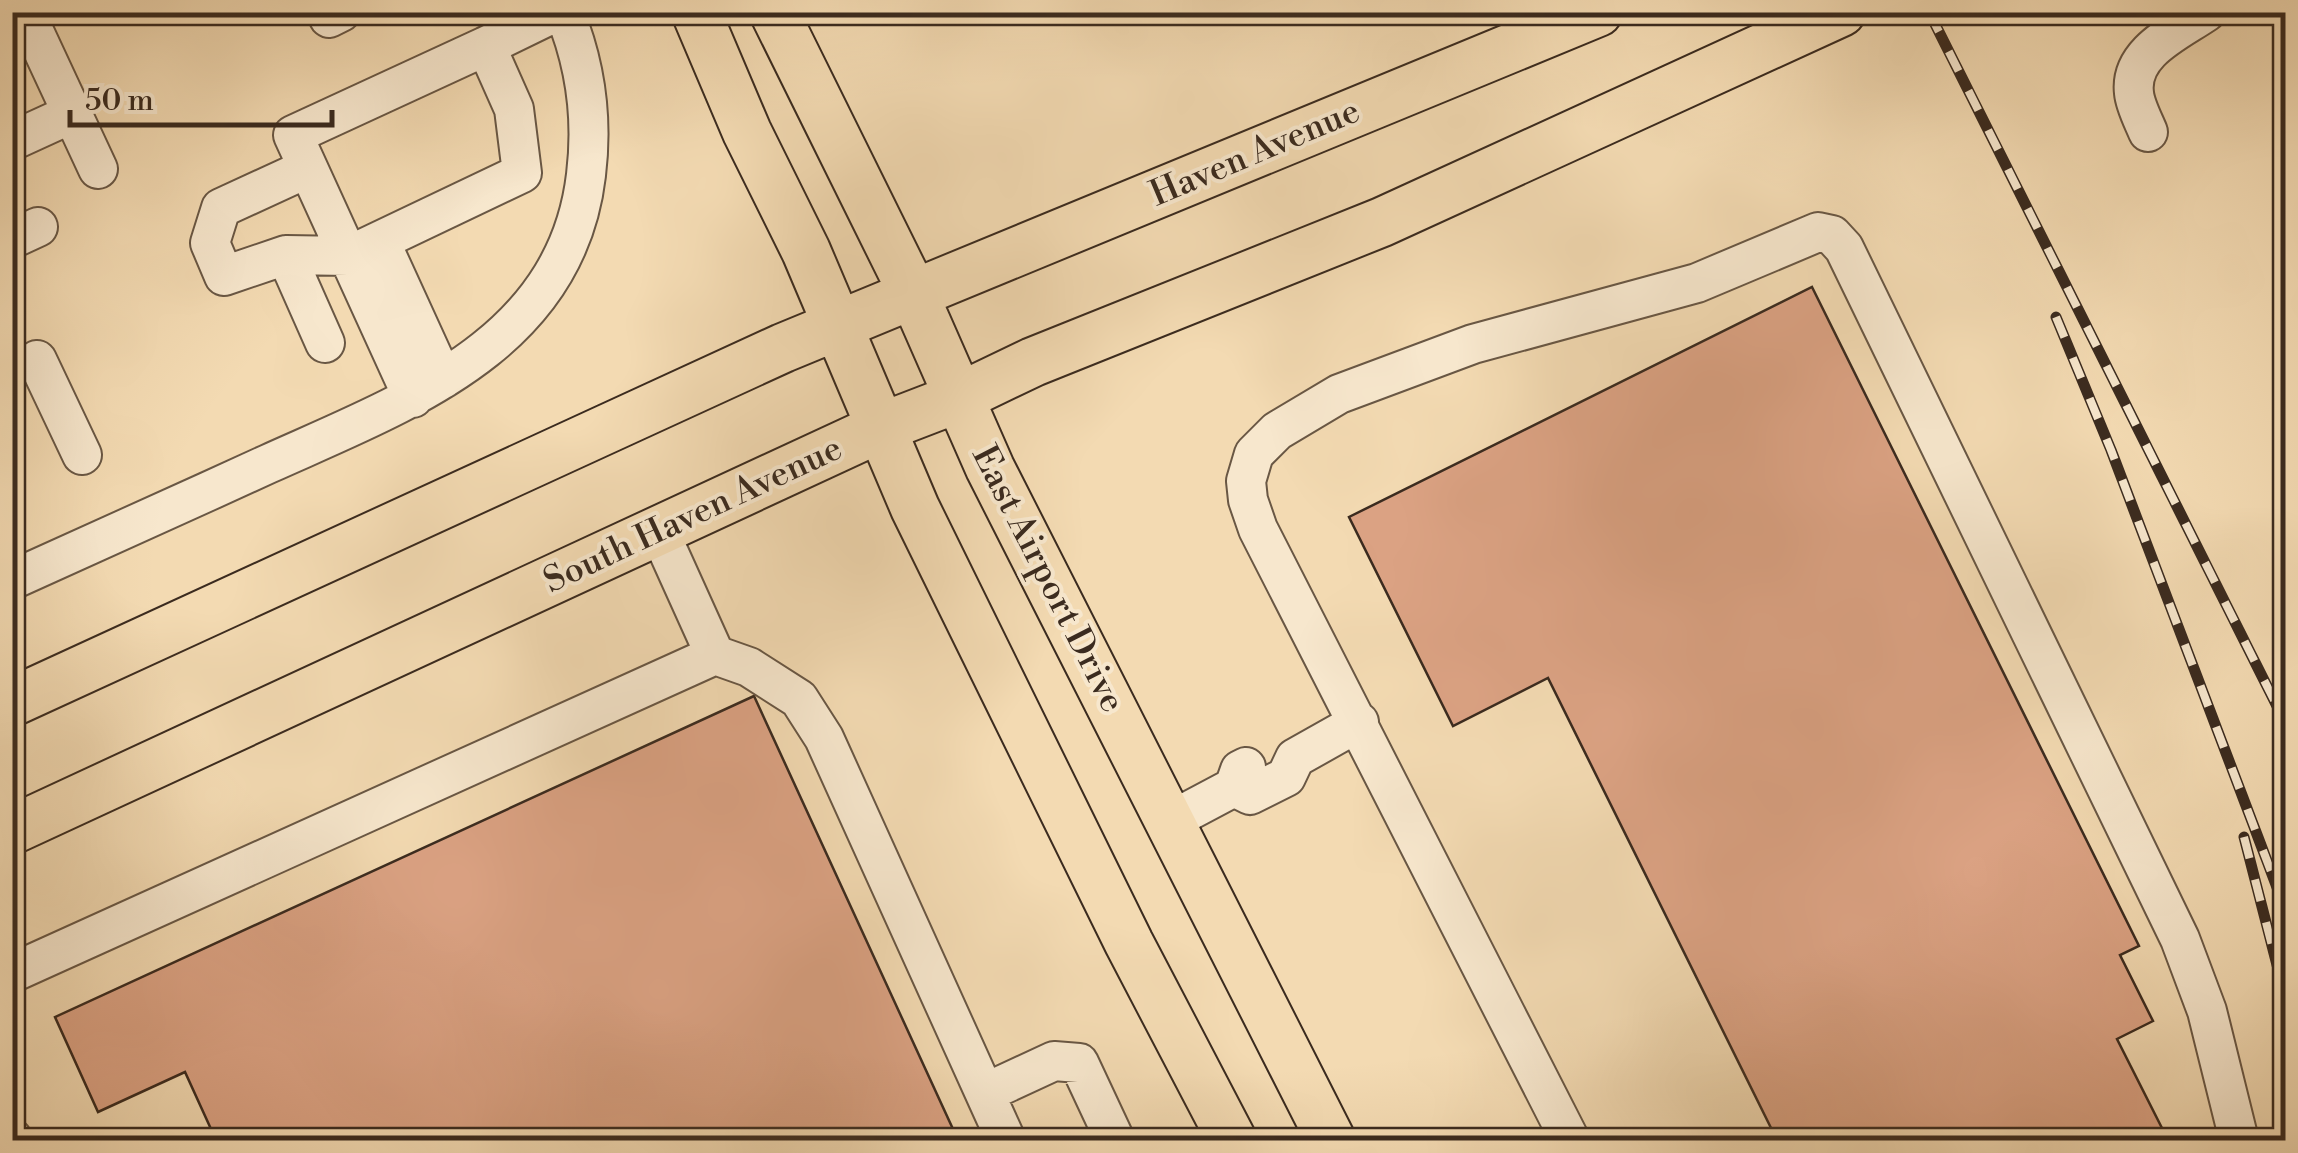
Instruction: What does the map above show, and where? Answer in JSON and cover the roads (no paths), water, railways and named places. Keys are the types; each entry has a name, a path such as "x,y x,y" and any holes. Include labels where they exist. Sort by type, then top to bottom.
{"main road":[{"path":"696,12 747,132 806,251 911,500 1095,874 1232,1140"},
{"name":"East Airport Drive","path":"774,12 914,295 958,398 1332,1140"},
{"name":"Haven Avenue","path":"914,295 1598,12"},
{"name":"South Haven Avenue","path":"12,830 880,428 1382,222 1841,12"},
{"path":"12,702 838,326 914,295"}],"lane":[{"path":"25,12 98,169"},
{"path":"326,12 328,18 341,12"},
{"path":"486,46 514,109 522,173 364,248 286,255 224,276 210,243 221,208 300,151 486,46 556,12"},
{"path":"12,580 428,388 468,364 524,317 554,274 573,233 587,169 584,74 564,12"},
{"path":"2148,132 2134,93 2144,55 2206,12"},
{"path":"12,142 72,114"},
{"path":"300,151 364,248 428,388"},
{"path":"1570,1140 1258,528 1246,481 1254,454 1277,431 1339,394 1473,344 1697,283 1818,232 1832,235 1844,248 2180,938 2207,1011 2239,1140"},
{"path":"286,255 325,343"},
{"path":"37,360 82,456"},
{"path":"659,530 715,656"},
{"path":"12,973 715,656 749,668 798,700 824,738 1006,1140"},
{"path":"1170,821 1234,787 1240,770 1275,754 1295,758 1358,722"},
{"path":"985,1093 1054,1061 1079,1063 1115,1140"}],"railway":[{"path":"1929,12 2286,724"},
{"path":"2056,317 2111,450 2286,911"},
{"path":"2244,837 2286,1000"}]}
